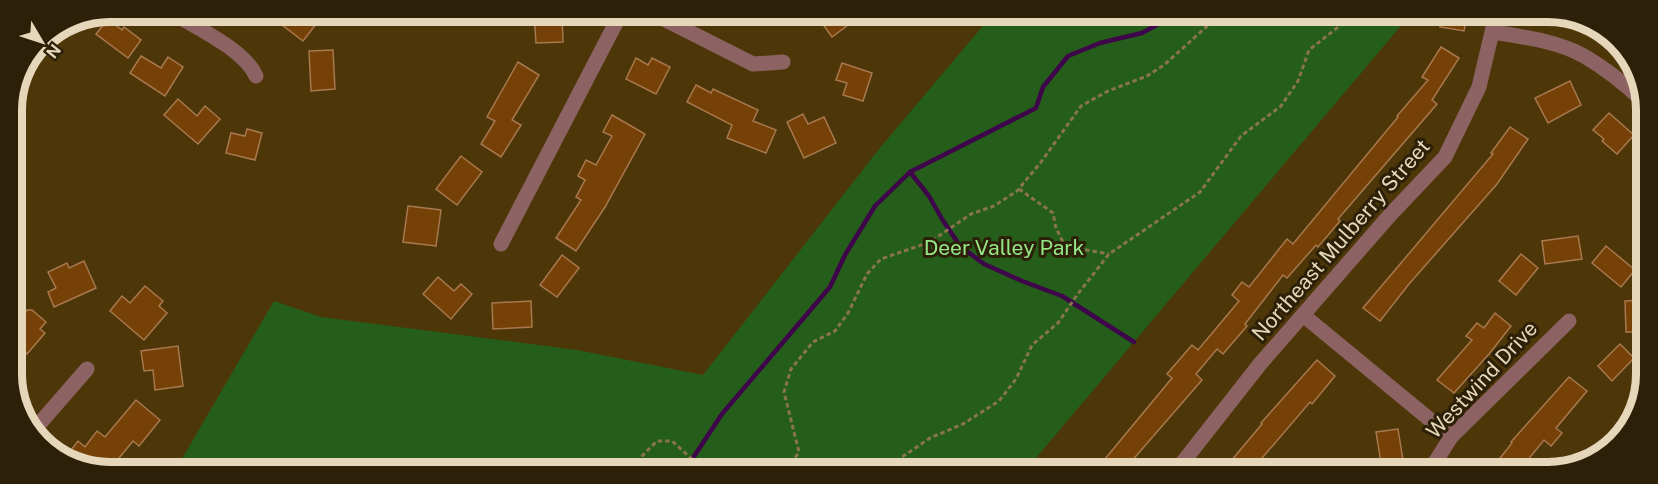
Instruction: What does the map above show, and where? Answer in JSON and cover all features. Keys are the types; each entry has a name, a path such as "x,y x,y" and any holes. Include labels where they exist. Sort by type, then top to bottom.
{"street":[{"path":"187,22 238,53 256,76"},
{"path":"501,244 616,22"},
{"path":"670,22 753,64 783,62"},
{"name":"Northeast Mulberry Street","path":"1183,461 1260,364 1390,214 1445,158 1479,87 1495,22"},
{"path":"1493,32 1538,39 1583,56 1634,93"},
{"path":"1303,315 1451,437"},
{"name":"Westwind Drive","path":"1436,461 1451,437 1569,321"},
{"path":"39,425 87,369"}],"path":[{"path":"793,462 799,452 784,392 791,369 813,342 835,331 848,313 867,274 881,259 930,242 971,214 994,206 1019,189 1081,106 1108,91 1147,76 1164,65 1212,22"},
{"path":"900,461 930,438 963,424 999,401 1016,380 1032,345 1058,323 1109,254 1200,192 1241,136 1281,106 1298,81 1309,50 1347,22"},
{"path":"1019,189 1053,213 1056,228 1065,246 1109,254"},
{"path":"639,462 657,441 672,441 694,462"}],"green space":[{"name":"Deer Valley Park","path":"986,22 1404,22 1033,461 180,462 274,301 321,317 577,350 703,375 879,149"}],"building":[{"path":"112,22 122,30 124,27 141,40 128,58 96,34 105,23"},
{"path":"278,22 316,22 303,41"},
{"path":"535,22 562,22 563,42 536,43"},
{"path":"821,22 852,22 832,37"},
{"path":"1441,22 1466,22 1464,31 1440,27"},
{"path":"1441,47 1459,58 1432,100 1437,104 1338,219 1340,221 1318,247 1316,245 1287,278 1283,275 1245,324 1247,326 1223,354 1217,349 1196,374 1202,380 1131,461 1103,461 1172,378 1167,374 1192,345 1198,350 1239,301 1232,295 1242,282 1249,287 1287,239 1293,244 1428,80 1422,77"},
{"path":"333,50 335,89 311,91 309,51"},
{"path":"141,56 161,68 168,57 183,67 165,96 130,73"},
{"path":"636,58 648,65 652,58 670,67 656,94 626,79"},
{"path":"518,62 539,75 512,120 521,125 501,157 481,144 495,121 487,117"},
{"path":"842,63 872,73 863,101 843,95 847,83 836,80"},
{"path":"1570,81 1581,105 1548,123 1535,98"},
{"path":"696,85 711,93 713,89 758,110 753,121 776,130 766,153 727,138 732,125 687,102"},
{"path":"178,99 197,116 205,106 220,119 198,144 164,115"},
{"path":"1609,113 1634,135 1617,154 1593,130"},
{"path":"803,114 808,124 824,117 836,143 804,158 787,122"},
{"path":"612,115 645,134 605,207 576,251 556,238 581,200 576,197 585,180 578,176 586,160 596,165 612,136 603,132"},
{"path":"1510,127 1528,139 1497,184 1409,284 1380,321 1363,308 1493,154 1491,153"},
{"path":"247,129 262,133 255,160 226,153 231,133 245,136"},
{"path":"461,156 482,172 457,205 436,189"},
{"path":"408,206 441,210 436,246 403,242"},
{"path":"1578,236 1582,259 1545,264 1542,241"},
{"path":"1606,246 1635,270 1621,287 1592,263"},
{"path":"1521,254 1538,268 1516,295 1499,281"},
{"path":"562,255 579,268 557,297 540,285"},
{"path":"84,261 96,288 54,307 48,292 56,288 48,272 67,263 69,268"},
{"path":"438,277 454,291 461,284 472,294 451,319 423,294"},
{"path":"145,286 163,301 159,306 167,313 144,340 110,311 122,296 130,303"},
{"path":"1636,300 1636,332 1626,332 1625,301"},
{"path":"531,301 532,327 493,329 492,303"},
{"path":"27,310 32,310 46,322 40,329 45,333 27,354 22,349 22,316"},
{"path":"1495,313 1511,326 1454,393 1437,380 1472,340 1466,336 1477,323 1484,328"},
{"path":"1620,344 1634,358 1612,381 1598,366"},
{"path":"178,346 183,386 155,390 153,370 144,371 141,351"},
{"path":"1317,360 1335,376 1259,461 1231,461 1261,423"},
{"path":"1569,377 1587,391 1556,428 1562,433 1551,446 1544,440 1527,461 1498,461 1511,442"},
{"path":"136,400 160,420 139,446 133,441 116,462 88,459 70,452 78,441 85,447 97,431 105,437"},
{"path":"1398,429 1403,460 1381,461 1376,432"}],"waterway":[{"path":"691,462 722,414 830,287 845,255 875,206 910,172 1036,108 1043,87 1068,56 1100,43 1142,33 1162,22"},
{"path":"910,172 929,196 960,246 984,264 1062,296 1134,342"}]}
